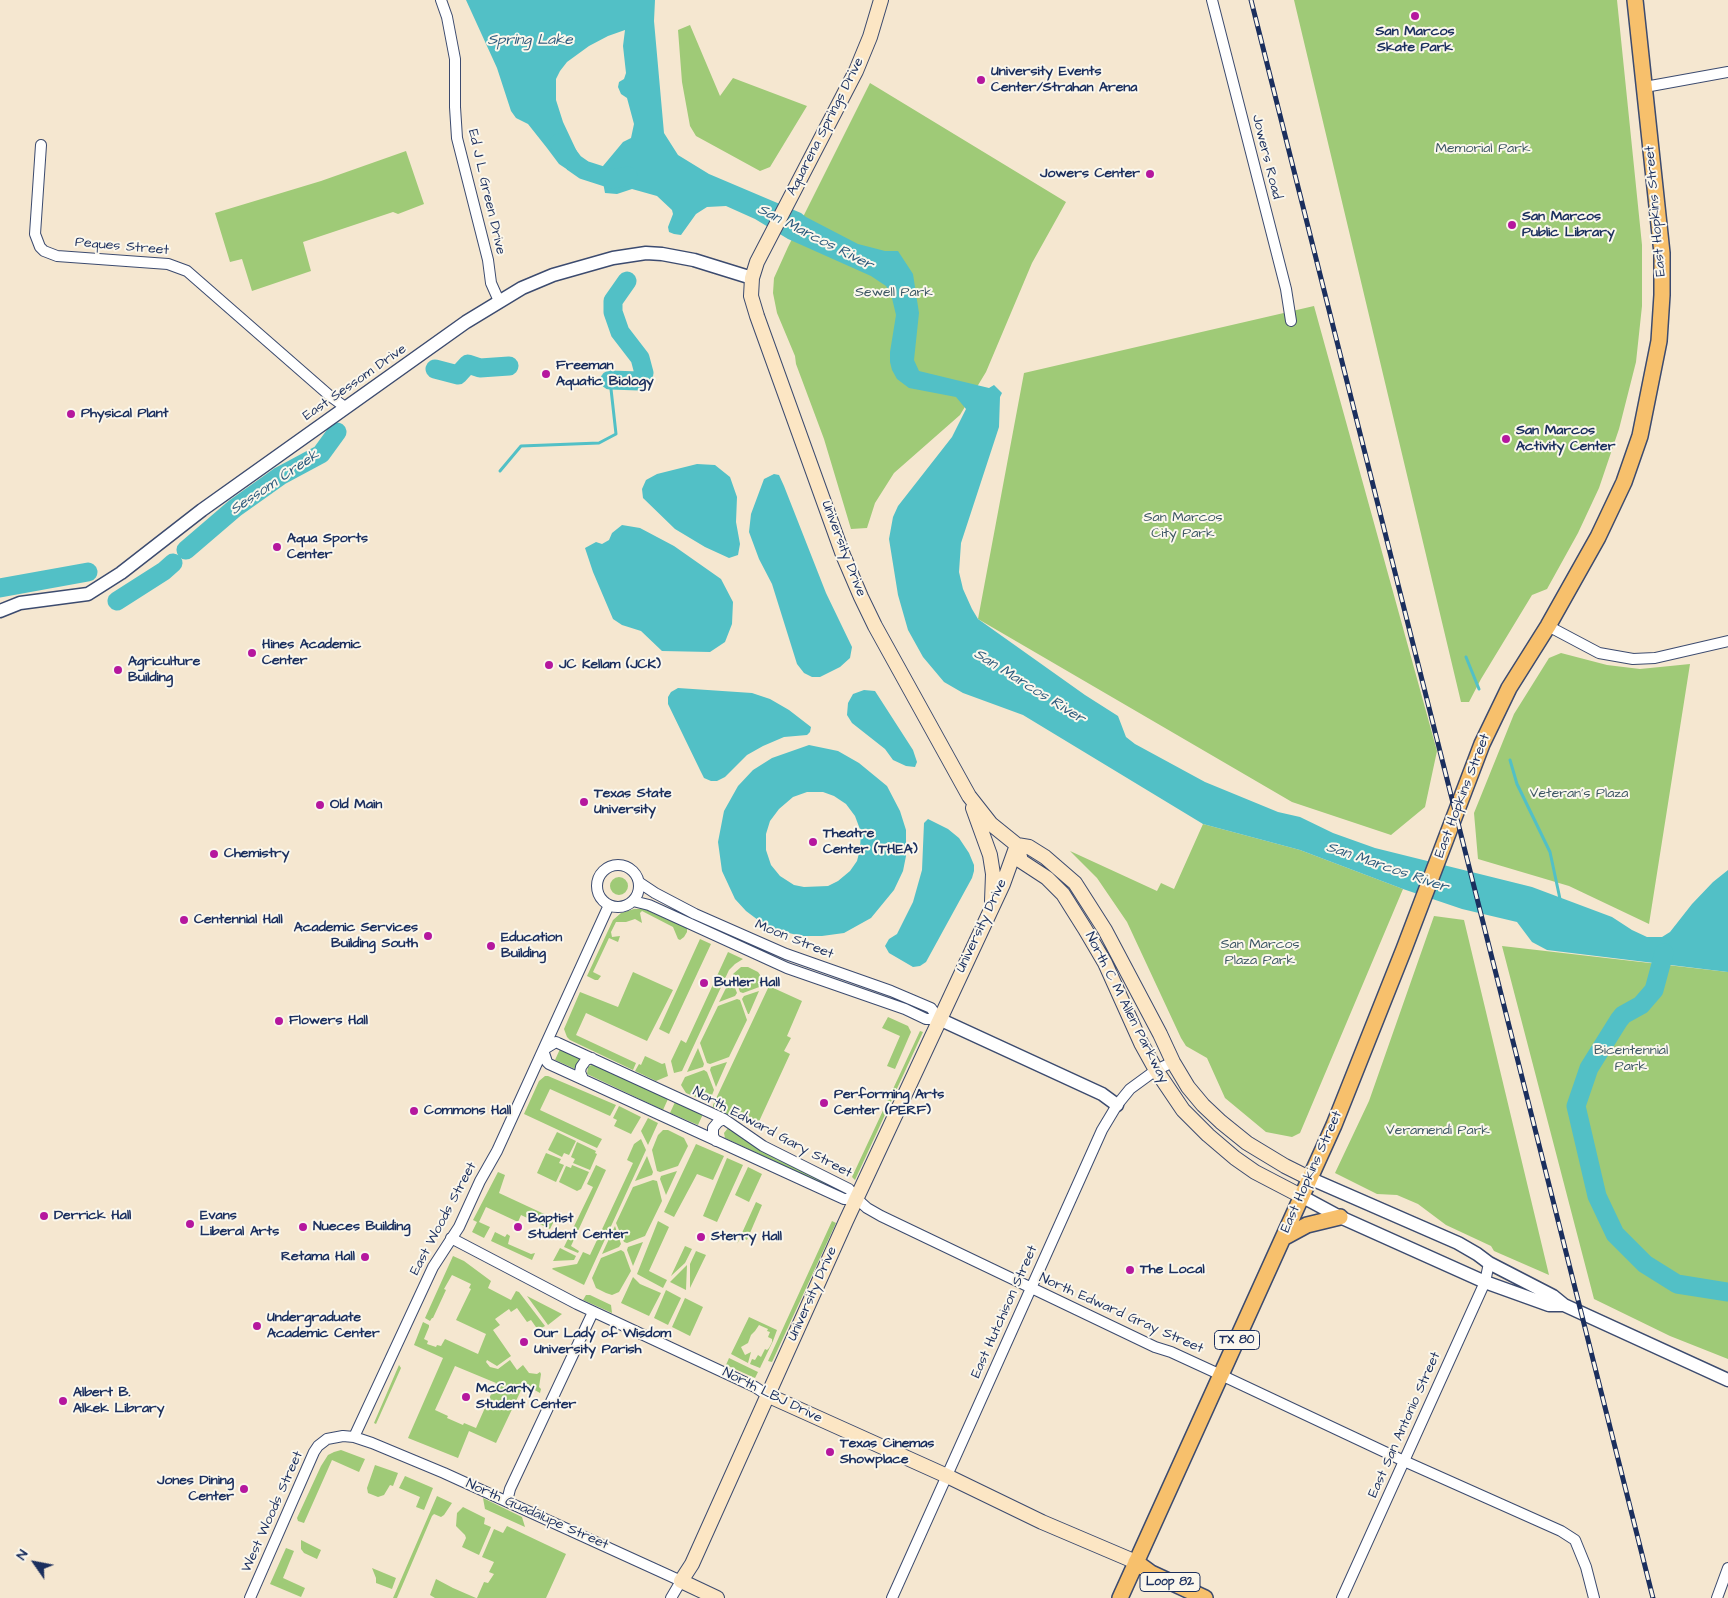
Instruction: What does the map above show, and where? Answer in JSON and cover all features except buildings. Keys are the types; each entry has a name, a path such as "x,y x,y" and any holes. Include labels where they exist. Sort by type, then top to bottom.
{"main road":[{"name":"Aquarena Springs Drive","path":"752,278 764,248 856,71 870,37 881,0"},
{"name":"East Hopkins Street","path":"1120,1598 1283,1238 1352,1080 1482,744 1510,688 1548,626 1598,537 1624,482 1640,436 1659,341 1662,253 1635,0"},
{"name":"University Drive","path":"681,1581 692,1564 767,1395 992,907 1017,845 992,824 969,796 875,626 850,572 756,316 751,296 752,278"},
{"path":"969,796 990,855 993,874 992,907"},
{"name":"North C M Allen Parkway","path":"1301,1196 1234,1158 1183,1110 1156,1070 1126,1010 1105,962 1063,894 1047,878 1021,861 1017,845 1029,847 1045,857 1075,883 1105,930 1173,1062 1188,1087 1203,1105 1221,1122 1260,1152 1309,1178"},
{"path":"1126,1010 1144,1003"},
{"path":"1208,1135 1221,1122"},
{"path":"1283,1238 1306,1225 1340,1217"},
{"name":"North LBJ Drive","path":"767,1395 947,1476 1042,1522 1136,1562 1151,1573 1205,1598"},
{"name":"North Guadalupe Street","path":"681,1581 717,1598"}],"street":[{"name":"Ed J L Green Drive","path":"441,0 447,16 456,59 455,107 458,138 488,260 491,283 499,301"},
{"name":"Jowers Road","path":"1212,0 1286,289 1291,321"},
{"path":"1645,87 1728,72"},
{"name":"Peques Street","path":"41,145 35,234 40,247 44,251 56,256 168,264 182,268 197,278 330,396 346,407"},
{"name":"East Sessom Drive","path":"0,611 20,603 88,594 121,573 202,510 472,317 522,288 553,275 632,254 662,254 694,260 752,278"},
{"path":"1548,626 1599,653 1633,659 1656,658 1728,641"},
{"path":"617,865 634,873 640,883 639,890 633,901 619,907 609,905 600,896 597,887 600,876 606,868 617,865"},
{"name":"Moon Street","path":"640,883 695,914 786,954 891,991 931,1008 939,1019"},
{"name":"Moon Street","path":"633,901 649,905 787,968 905,1009 926,1019 939,1019 1102,1094 1117,1105"},
{"name":"East Woods Street","path":"354,1437 433,1267 459,1227 480,1181 497,1151 609,905"},
{"name":"North Edward Gary Street","path":"556,1042 724,1119 763,1146 849,1188 857,1199 844,1199 547,1062 543,1050 556,1042"},
{"path":"583,1079 580,1072 581,1067 586,1060 592,1058"},
{"name":"East Hutchison Street","path":"892,1598 1102,1130 1117,1105 1130,1089 1156,1070 1173,1062"},
{"path":"716,1141 713,1136 713,1128 724,1119"},
{"name":"North C M Allen Parkway","path":"1309,1178 1458,1243 1489,1263 1553,1296 1564,1306"},
{"name":"North C M Allen Parkway","path":"1301,1196 1340,1217 1485,1282 1549,1305 1564,1306"},
{"name":"North Edward Gray Street","path":"857,1199 867,1208 881,1216 1031,1289 1404,1461 1561,1531 1575,1540 1586,1567 1594,1598"},
{"name":"North LBJ Drive","path":"451,1238 593,1312 747,1383 767,1395"},
{"name":"East San Antonio Street","path":"1342,1598 1485,1282 1489,1263"},
{"path":"1564,1306 1728,1380"},
{"path":"507,1501 510,1489 593,1312"},
{"name":"North Guadalupe Street","path":"354,1437 507,1501 681,1581"},
{"name":"West Woods Street","path":"253,1597 314,1452 320,1444 330,1438 354,1437"},
{"path":"1717,1598 1728,1568"},
{"path":"671,1598 681,1581"}],"green space":[{"name":"Memorial Park","path":"1294,0 1617,0 1642,245 1642,306 1636,362 1619,429 1599,488 1578,533 1547,589 1532,595 1469,702 1461,702"},
{"path":"690,25 720,96 733,78 807,106 770,167 760,171 696,136 690,126 682,82 678,30"},
{"name":"Sewell Park","path":"870,83 1066,202 1032,263 986,372 960,415 894,473 875,503 867,528 851,529 824,439 796,364 795,356 777,313 773,293 774,278 788,247"},
{"path":"406,151 424,204 398,214 393,212 303,242 311,271 252,291 242,259 230,262 215,213 321,181"},
{"name":"San Marcos City Park","path":"1314,306 1437,751 1425,807 1391,835 1292,802 978,619 1024,373"},
{"name":"Veteran's Plaza","path":"1561,653 1607,665 1640,669 1690,664 1649,924 1569,886 1478,859 1474,813 1514,714 1549,658"},
{"name":"San Marcos Plaza Park","path":"1203,824 1300,850 1403,889 1300,1133 1292,1137 1266,1132 1225,1098 1207,1058 1186,1046 1181,1038 1127,922 1097,878 1070,851 1157,891 1161,883 1174,889"},
{"path":"615,877 623,877 628,882 626,893 615,895 610,890 610,882"},
{"path":"634,909 644,909 687,928 687,932 680,940 673,927 642,911 640,913 642,923 635,919 626,922 616,922 611,932 612,937 620,936 618,942 609,938 593,972 601,976 598,980 595,980 587,976 613,920 621,913"},
{"name":"Veramendi Park","path":"1434,916 1464,920 1549,1275 1494,1251 1491,1246 1446,1225 1418,1204 1397,1195 1377,1194 1335,1173 1369,1101"},
{"path":"700,939 711,944 669,1034 659,1029"},
{"name":"Bicentennial Park","path":"1502,946 1728,972 1728,1359 1670,1336 1594,1299"},
{"path":"728,952 743,959 729,970 682,1071 674,1073 671,1061 681,1040 686,1043"},
{"path":"741,967 748,967 758,972 763,979 762,986 743,993 740,992 733,974"},
{"path":"633,972 673,990 647,1041 586,1013 576,1035 636,1063 633,1070 570,1040 564,1029 580,992 618,1007"},
{"path":"731,978 737,993 735,996 719,1002"},
{"path":"769,986 802,1001 787,1036 791,1038 784,1051 790,1054 756,1128 713,1107 713,1105"},
{"path":"759,991 748,1014 742,999 744,996"},
{"path":"737,999 740,1000 747,1020 729,1057 710,1064 707,1063 700,1043 718,1006"},
{"path":"888,1017 908,1026 911,1032 895,1069 887,1066 900,1036 882,1028"},
{"path":"920,1031 923,1032 855,1180 852,1177"},
{"path":"698,1048 704,1064 703,1067 687,1072"},
{"path":"560,1049 580,1059 575,1069 555,1060"},
{"path":"645,1056 662,1064 665,1063 668,1076 656,1081 635,1071 639,1064 641,1065"},
{"path":"727,1062 716,1087 710,1070 711,1067"},
{"path":"593,1064 668,1099 663,1110 587,1074 588,1067"},
{"path":"704,1070 707,1072 714,1090 710,1100 706,1101 686,1093 681,1085 685,1077"},
{"path":"545,1076 616,1105 610,1116 550,1089 540,1110 602,1139 597,1148 524,1114 539,1081"},
{"path":"675,1102 703,1114 698,1125 670,1113"},
{"path":"619,1106 641,1117 631,1134 614,1126 617,1120 613,1118"},
{"path":"648,1118 658,1123 648,1145 641,1131"},
{"path":"728,1128 776,1159 831,1184 829,1187 725,1138 724,1133"},
{"path":"663,1130 668,1130 684,1138 688,1146 678,1166 660,1172 657,1171 652,1150 658,1135"},
{"path":"557,1132 576,1141 569,1155 564,1153 562,1157 548,1150"},
{"path":"641,1139 646,1150 584,1285 552,1269 577,1264 583,1252 590,1255 633,1163 627,1160 634,1144"},
{"path":"577,1142 596,1151 595,1153 597,1154 590,1170 573,1163 575,1159 571,1157"},
{"path":"696,1144 724,1156 713,1180 697,1174 674,1217 664,1212"},
{"path":"546,1153 561,1159 559,1163 564,1165 556,1182 537,1173"},
{"path":"647,1156 653,1172 652,1175 635,1181"},
{"path":"727,1158 743,1165 717,1222 703,1216"},
{"path":"572,1165 589,1172 581,1189 577,1191 559,1182 566,1166 571,1168"},
{"path":"596,1165 606,1170 571,1246 579,1251 578,1253 564,1247 593,1187 587,1184"},
{"path":"748,1167 762,1174 749,1202 735,1195"},
{"path":"677,1171 666,1195 660,1179 661,1176"},
{"path":"498,1172 505,1175 499,1193 555,1219 550,1229 521,1215 518,1222 486,1207 479,1222 490,1227 484,1238 472,1232 477,1222 473,1220"},
{"path":"653,1180 657,1181 662,1201 645,1236 627,1243 624,1242 616,1223 633,1187"},
{"path":"756,1202 762,1205 747,1240 741,1237 737,1244"},
{"path":"658,1221 669,1227 649,1271 667,1280 663,1288 637,1274"},
{"path":"832,1221 836,1223 772,1362 768,1361"},
{"path":"615,1226 621,1244 619,1247 602,1254"},
{"path":"495,1232 505,1237 507,1234 510,1236 508,1244 531,1254 535,1253 532,1260 491,1241"},
{"path":"643,1242 633,1266 627,1250 628,1247"},
{"path":"685,1246 692,1249 685,1263 671,1276"},
{"path":"560,1248 576,1256 574,1260 553,1261"},
{"path":"621,1250 624,1252 631,1271 619,1292 612,1295 596,1288 592,1278 601,1258"},
{"path":"696,1251 706,1255 690,1288 690,1264"},
{"path":"453,1256 464,1261 491,1281 488,1288 511,1300 516,1291 519,1292 545,1326 538,1330 531,1320 527,1322 517,1308 511,1312 509,1309 495,1319 500,1325 493,1330 511,1356 497,1366 487,1360 486,1362 490,1367 498,1369 510,1360 517,1370 523,1365 529,1373 537,1374 540,1372 540,1393 524,1384 496,1443 469,1431 458,1458 408,1438 443,1358 414,1345 423,1322 429,1325 424,1339 428,1341 427,1344 436,1347 437,1345 441,1346 445,1339 478,1354 486,1334 456,1320 471,1289 469,1288 471,1284 452,1275 444,1289 446,1290 433,1318 430,1321 425,1318","holes":["455,1366 496,1383 476,1428 447,1418 448,1416 435,1410"]},
{"path":"687,1265 686,1290 670,1282"},
{"path":"633,1277 640,1284 661,1293 649,1316 621,1303"},
{"path":"666,1290 681,1298 668,1325 654,1318"},
{"path":"586,1295 611,1305 612,1313 583,1300"},
{"path":"527,1296 562,1314 548,1325"},
{"path":"685,1298 703,1307 690,1336 672,1327"},
{"path":"749,1317 777,1330 773,1341 760,1368 750,1364 752,1359 755,1360 758,1355 761,1357 765,1349 769,1348 772,1339 768,1337 770,1332 767,1331 768,1329 759,1325 751,1335 748,1343 741,1347 745,1355 751,1352 748,1363 731,1354"},
{"path":"729,1358 758,1372 755,1378 726,1365"},
{"path":"399,1365 401,1368 376,1424 374,1423"},
{"path":"341,1450 365,1459 359,1472 332,1460 304,1523 298,1521 297,1518 321,1466 328,1455"},
{"path":"375,1465 398,1473 393,1486 390,1485 384,1495 378,1497 368,1493 367,1488"},
{"path":"405,1476 433,1488 424,1510 416,1507 420,1497 399,1488"},
{"path":"437,1496 452,1503 441,1517 434,1514 432,1516 397,1598 393,1598"},
{"path":"483,1498 522,1517 525,1527 485,1509"},
{"path":"463,1507 485,1518 484,1524 491,1527 479,1555 462,1547 466,1538 456,1526 457,1513"},
{"path":"507,1526 566,1554 546,1598 477,1598 484,1582 488,1583 494,1574 489,1572 494,1562 482,1557 494,1529 503,1533"},
{"path":"301,1540 321,1550 317,1559 304,1553 301,1549"},
{"path":"286,1548 294,1551 283,1578 305,1588 301,1597 270,1584"},
{"path":"372,1568 396,1578 392,1589 376,1583"},
{"path":"436,1579 476,1598 435,1598 430,1595"}],"water":[{"name":"Spring Lake","path":"466,0 655,0 654,21 664,133 678,155 709,174 801,213 858,244 885,251 898,251 913,274 919,313 914,360 919,371 989,388 994,385 1002,393 1000,397 999,427 961,543 959,572 963,589 972,609 978,619 1085,695 1118,716 1126,737 1135,744 1205,782 1278,812 1300,817 1333,833 1375,848 1532,887 1612,917 1647,937 1662,937 1670,932 1692,904 1713,882 1728,870 1728,972 1547,950 1532,942 1517,922 1462,909 1300,850 1203,824 1023,715 963,693 944,682 923,657 908,630 898,595 889,539 893,517 898,506 952,437 966,409 956,397 909,388 897,379 890,362 896,315 891,294 886,286 871,276 788,239 755,219 726,206 707,207 696,214 681,235 669,232 668,227 673,214 672,210 657,196 632,189 617,194 605,193 602,177 603,166 623,142 631,138 634,124 627,98 621,94 618,87 619,82 624,79 626,73 623,46 625,30 589,46 567,62 556,79 556,100 563,122 579,156 568,170 559,164 528,124 516,118 511,111 497,68"},
{"path":"697,464 715,465 730,477 737,497 736,522 740,544 738,555 729,558 705,547 675,529 643,498 642,489 646,480 657,474"},
{"path":"774,474 779,475 784,486 826,593 852,647 850,658 840,667 820,677 812,677 804,673 797,664 772,584 759,559 749,532 751,514 764,479"},
{"path":"622,525 640,528 674,546 721,579 733,602 732,624 725,642 710,652 662,651 641,631 622,625 613,619 585,548 596,542 602,544 609,540 612,533"},
{"path":"678,688 752,693 770,699 789,710 811,727 810,732 807,735 784,737 763,746 747,755 725,777 717,781 711,781 704,778 668,704 668,697 671,692"},
{"path":"864,690 875,691 913,750 917,762 915,767 906,766 893,760 885,749 852,723 847,715 848,703 853,694"},
{"path":"809,745 838,751 859,763 887,786 900,811 906,830 906,856 903,871 894,890 871,918 844,933 801,936 777,930 762,923 746,911 735,899 722,871 718,842 724,811 738,786 753,770 772,758","holes":["807,792 823,792 834,796 846,804 855,816 861,832 857,861 850,871 838,881 828,886 804,887 794,885 780,876 771,865 766,850 766,834 770,821 779,809 793,797"]},
{"path":"928,819 948,829 959,838 969,853 974,865 974,871 926,962 920,966 913,967 889,953 885,946 889,939 897,934 913,902 922,870 924,823"}],"waterway":[{"name":"San Marcos River","path":"559,143 574,163 584,170 612,179 628,176"},
{"name":"Sessom Creek","path":"610,380 639,381 644,373 640,358 620,332 613,312 613,301 627,281"},
{"name":"Sessom Creek","path":"435,369 458,375 468,364 480,368 509,366"},
{"path":"500,471 521,446 599,443 616,434 610,380"},
{"name":"Sessom Creek","path":"186,550 235,508 280,476 321,454 337,432"},
{"name":"Sessom Creek","path":"117,601 164,571 173,563"},
{"name":"Sessom Creek","path":"0,588 88,572"},
{"path":"1466,657 1479,689"},
{"path":"1510,760 1517,784 1550,852 1560,899"},
{"path":"1664,953 1654,990 1641,1005 1623,1015 1619,1020 1589,1068 1576,1106 1597,1196 1615,1234 1645,1264 1677,1284 1728,1292"}],"railway":[{"path":"1251,0 1653,1598"}],"place":[{"name":"San Marcos Skate Park","path":"1415,16"},
{"name":"University Events Center/Strahan Arena","path":"981,80"},
{"name":"Jowers Center","path":"1150,174"},
{"name":"San Marcos Public Library","path":"1512,225"},
{"name":"Freeman Aquatic Biology","path":"546,374"},
{"name":"Physical Plant","path":"71,414"},
{"name":"San Marcos Activity Center","path":"1506,439"},
{"name":"Aqua Sports Center","path":"277,547"},
{"name":"Hines Academic Center","path":"252,653"},
{"name":"JC Kellam (JCK)","path":"549,665"},
{"name":"Agriculture Building","path":"118,670"},
{"name":"Texas State University","path":"584,802"},
{"name":"Old Main","path":"320,805"},
{"name":"Theatre Center (THEA)","path":"813,842"},
{"name":"Chemistry","path":"214,854"},
{"name":"Centennial Hall","path":"184,920"},
{"name":"Academic Services Building South","path":"428,936"},
{"name":"Education Building","path":"491,946"},
{"name":"Butler Hall","path":"704,983"},
{"name":"Flowers Hall","path":"279,1021"},
{"name":"Performing Arts Center (PERF)","path":"824,1103"},
{"name":"Commons Hall","path":"414,1111"},
{"name":"Derrick Hall","path":"44,1216"},
{"name":"Evans Liberal Arts","path":"190,1224"},
{"name":"Nueces Building","path":"303,1227"},
{"name":"Baptist Student Center","path":"518,1227"},
{"name":"Sterry Hall","path":"701,1237"},
{"name":"Retama Hall","path":"365,1257"},
{"name":"The Local","path":"1130,1270"},
{"name":"Undergraduate Academic Center","path":"257,1326"},
{"name":"Our Lady of Wisdom University Parish","path":"524,1342"},
{"name":"McCarty Student Center","path":"466,1397"},
{"name":"Albert B. Alkek Library","path":"63,1401"},
{"name":"Texas Cinemas Showplace","path":"830,1452"},
{"name":"Jones Dining Center","path":"244,1489"}]}
